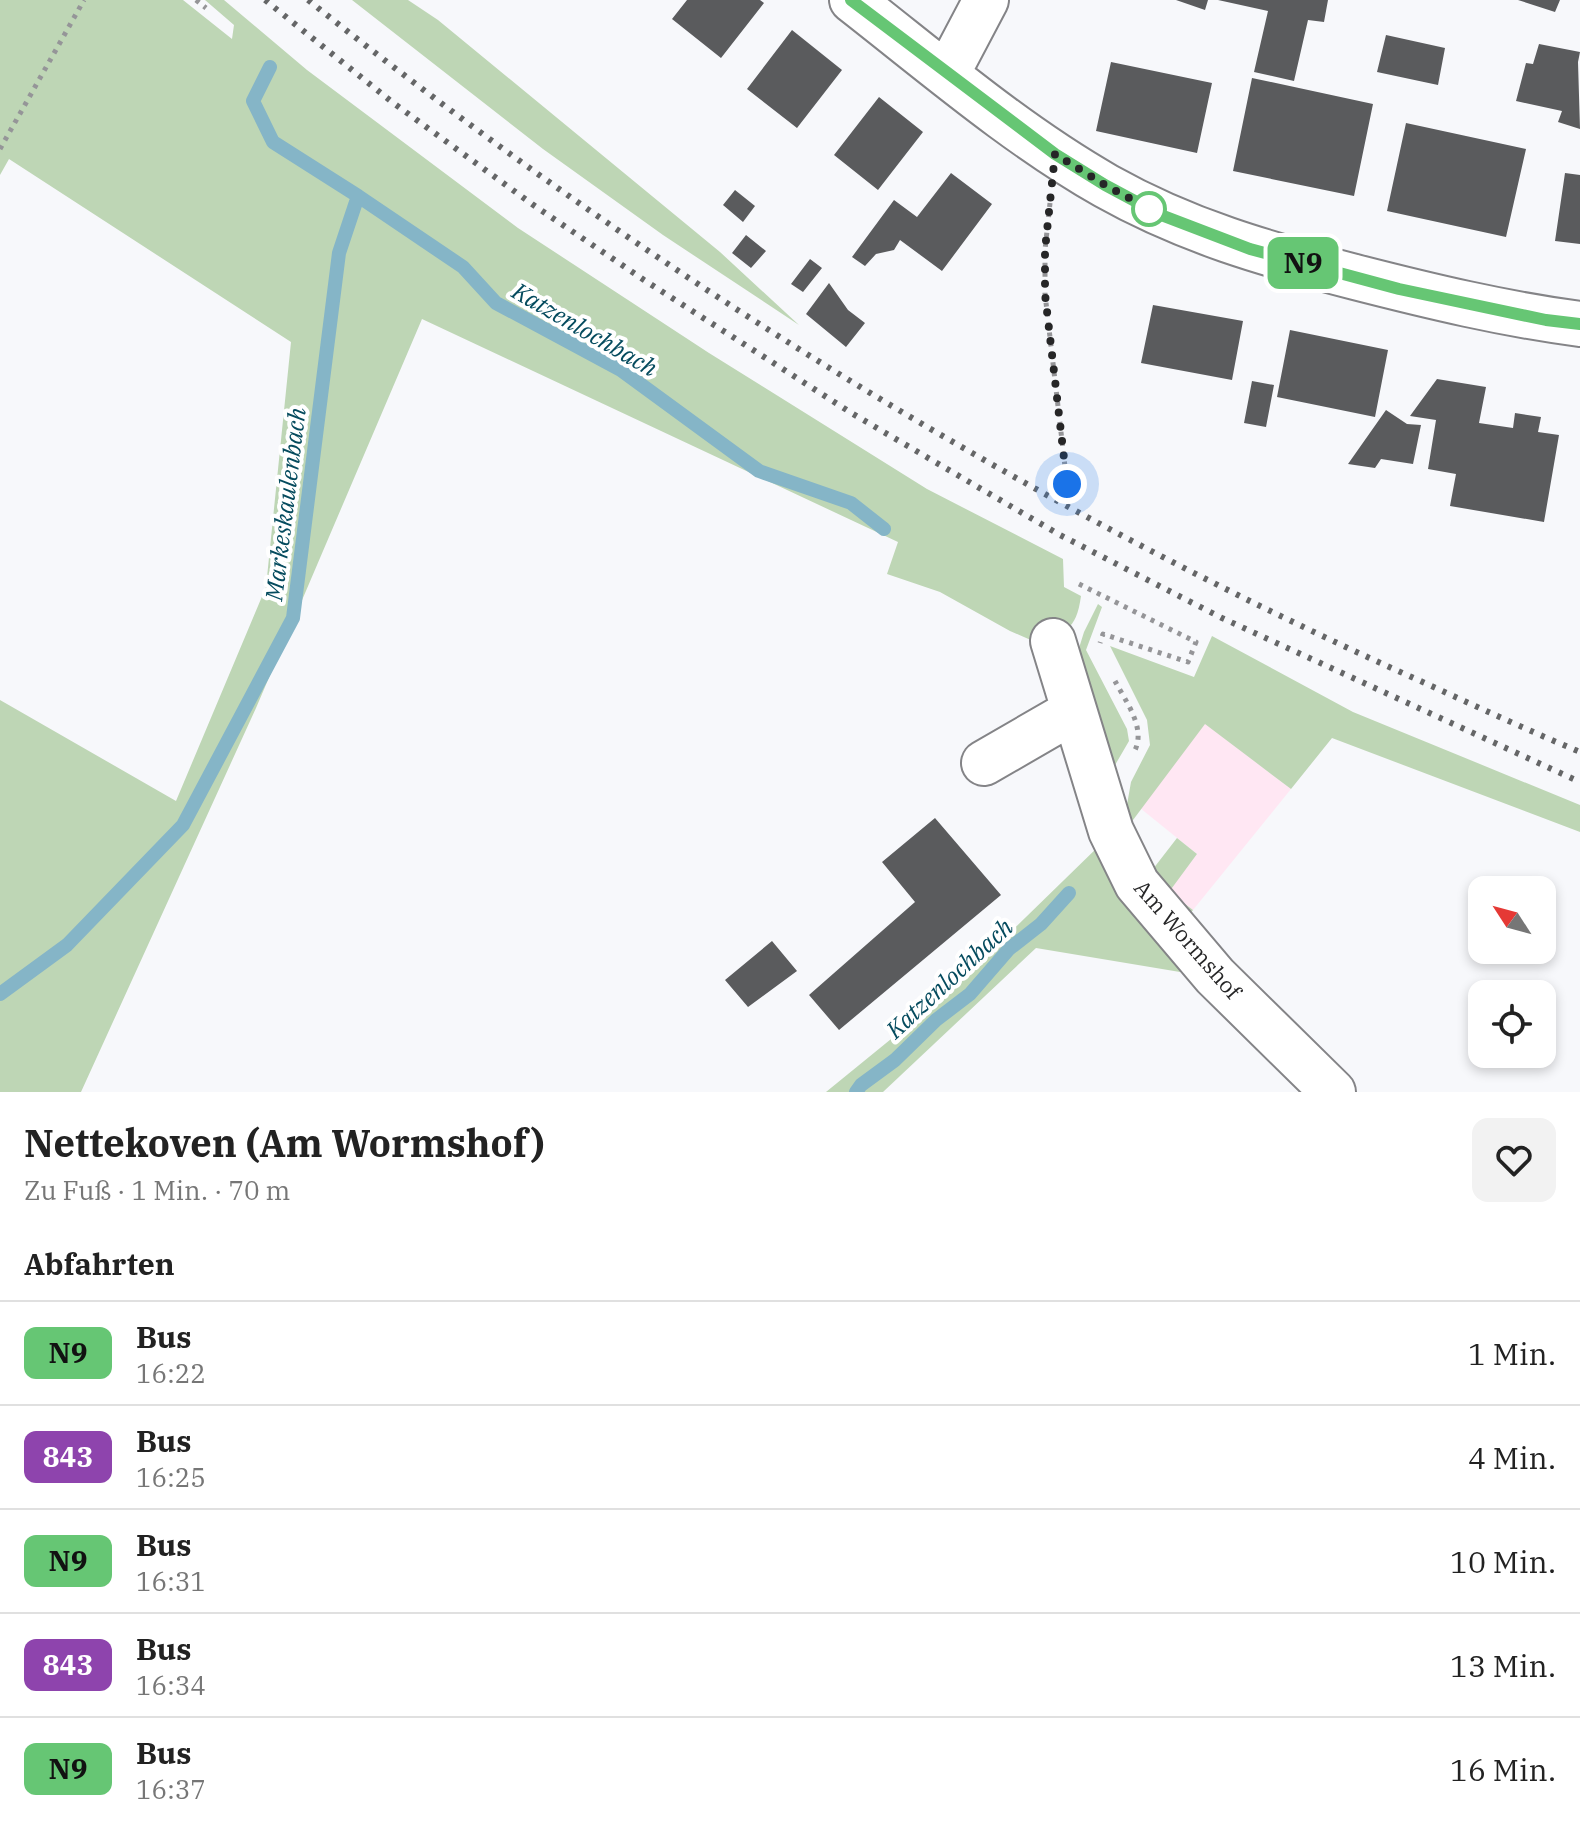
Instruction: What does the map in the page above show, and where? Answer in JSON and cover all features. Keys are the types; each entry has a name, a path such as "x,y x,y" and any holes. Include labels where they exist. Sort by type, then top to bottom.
{"street":[{"path":"852,0 1055,154 1161,215 1250,249 1399,289 1546,320 1580,324"},
{"path":"947,74 986,0"},
{"name":"Am Wormshof","path":"1053,641 1111,831 1137,884 1215,976 1333,1092"},
{"path":"984,763 1074,711"}],"path":[{"path":"0,149 84,0"},
{"path":"196,0 206,8"},
{"path":"1055,154 1045,250 1045,294 1067,484"},
{"path":"1079,584 1196,642 1188,662 1103,634 1098,649"},
{"path":"1111,674 1137,723 1138,745 1132,756"}],"shaded area":[{"path":"1205,723 1291,789 1193,910 1168,892 1197,854 1140,808"}],"green space":[{"path":"0,0 183,0 232,39 234,25 205,0 224,0 307,70 518,228 709,353 927,489 1063,559 1064,587 1081,596 1072,624 1061,632 1033,641 940,592 887,574 898,542 422,319 256,708 81,1092 0,1092 0,700 176,801 266,587 291,342 9,159 0,175"},
{"path":"352,0 408,0 438,20 720,252 799,325 663,235 543,149"},
{"path":"1098,604 1102,607 1086,650 1127,729 1129,741 1111,772 1075,661 1084,632"},
{"path":"1212,636 1353,712 1580,805 1580,832 1332,738 1291,789 1205,724 1133,820 1125,816 1131,782 1150,745 1147,720 1110,646 1194,677"},
{"path":"1177,838 1197,854 1169,892 1193,910 1183,923 1153,869"},
{"path":"1102,843 1192,974 1036,948 883,1092 826,1092 950,991"}],"building":[{"path":"687,0 760,0 764,3 721,58 672,19"},
{"path":"1176,0 1208,0 1205,10"},
{"path":"1218,0 1328,0 1324,22 1308,20 1294,81 1254,72 1268,11"},
{"path":"1518,0 1560,0 1555,12"},
{"path":"792,30 842,70 797,128 747,89"},
{"path":"1386,35 1445,48 1438,85 1377,72"},
{"path":"1539,44 1580,52 1580,129 1558,122 1562,111 1516,101 1526,63 1533,64"},
{"path":"1111,62 1212,83 1197,153 1096,131"},
{"path":"1252,78 1373,104 1354,196 1233,171"},
{"path":"879,97 923,132 878,190 834,155"},
{"path":"1406,123 1526,149 1506,237 1387,211"},
{"path":"951,173 992,204 942,271 900,240 894,250 876,254 865,266 852,257 894,200 917,217"},
{"path":"1565,173 1580,175 1580,244 1555,241"},
{"path":"735,190 755,206 743,222 723,205"},
{"path":"746,235 766,251 751,268 732,253"},
{"path":"810,259 822,268 803,292 791,284"},
{"path":"829,283 848,310 865,323 846,347 806,314"},
{"path":"1153,305 1243,321 1232,380 1141,363"},
{"path":"1290,330 1388,350 1375,417 1277,397"},
{"path":"1437,379 1486,387 1479,423 1513,428 1515,413 1541,417 1538,432 1559,435 1544,522 1450,506 1456,474 1428,469 1436,420 1410,416"},
{"path":"1252,381 1274,385 1266,427 1244,423"},
{"path":"1386,410 1407,424 1421,425 1413,464 1381,459 1375,468 1348,464"},
{"path":"935,818 1001,895 839,1030 809,995 915,902 882,862"},
{"path":"772,941 797,971 748,1007 725,980"}],"waterway":[{"name":"Markeskaulenbach","path":"0,994 67,945 183,825 293,618 339,253 358,196 273,142 253,101 270,67"},
{"name":"Katzenlochbach","path":"358,196 463,267 496,303 621,370 759,471 851,503 884,529"},
{"name":"Katzenlochbach","path":"856,1092 936,1020 970,994 1009,949 1041,924 1069,893"}],"railway":[{"path":"265,0 392,102 532,204 853,414 1060,535 1222,618 1580,782"},
{"path":"308,0 437,100 569,196 704,288 841,375 981,458 1269,610 1580,752"}],"bus line":[{"name":"N9","path":"851,0 1055,154 1161,215 1250,249 1399,289 1546,320 1580,324"}],"route":[{"path":"1067,484 1045,294 1045,250 1055,154 1161,215 1149,209"}]}
